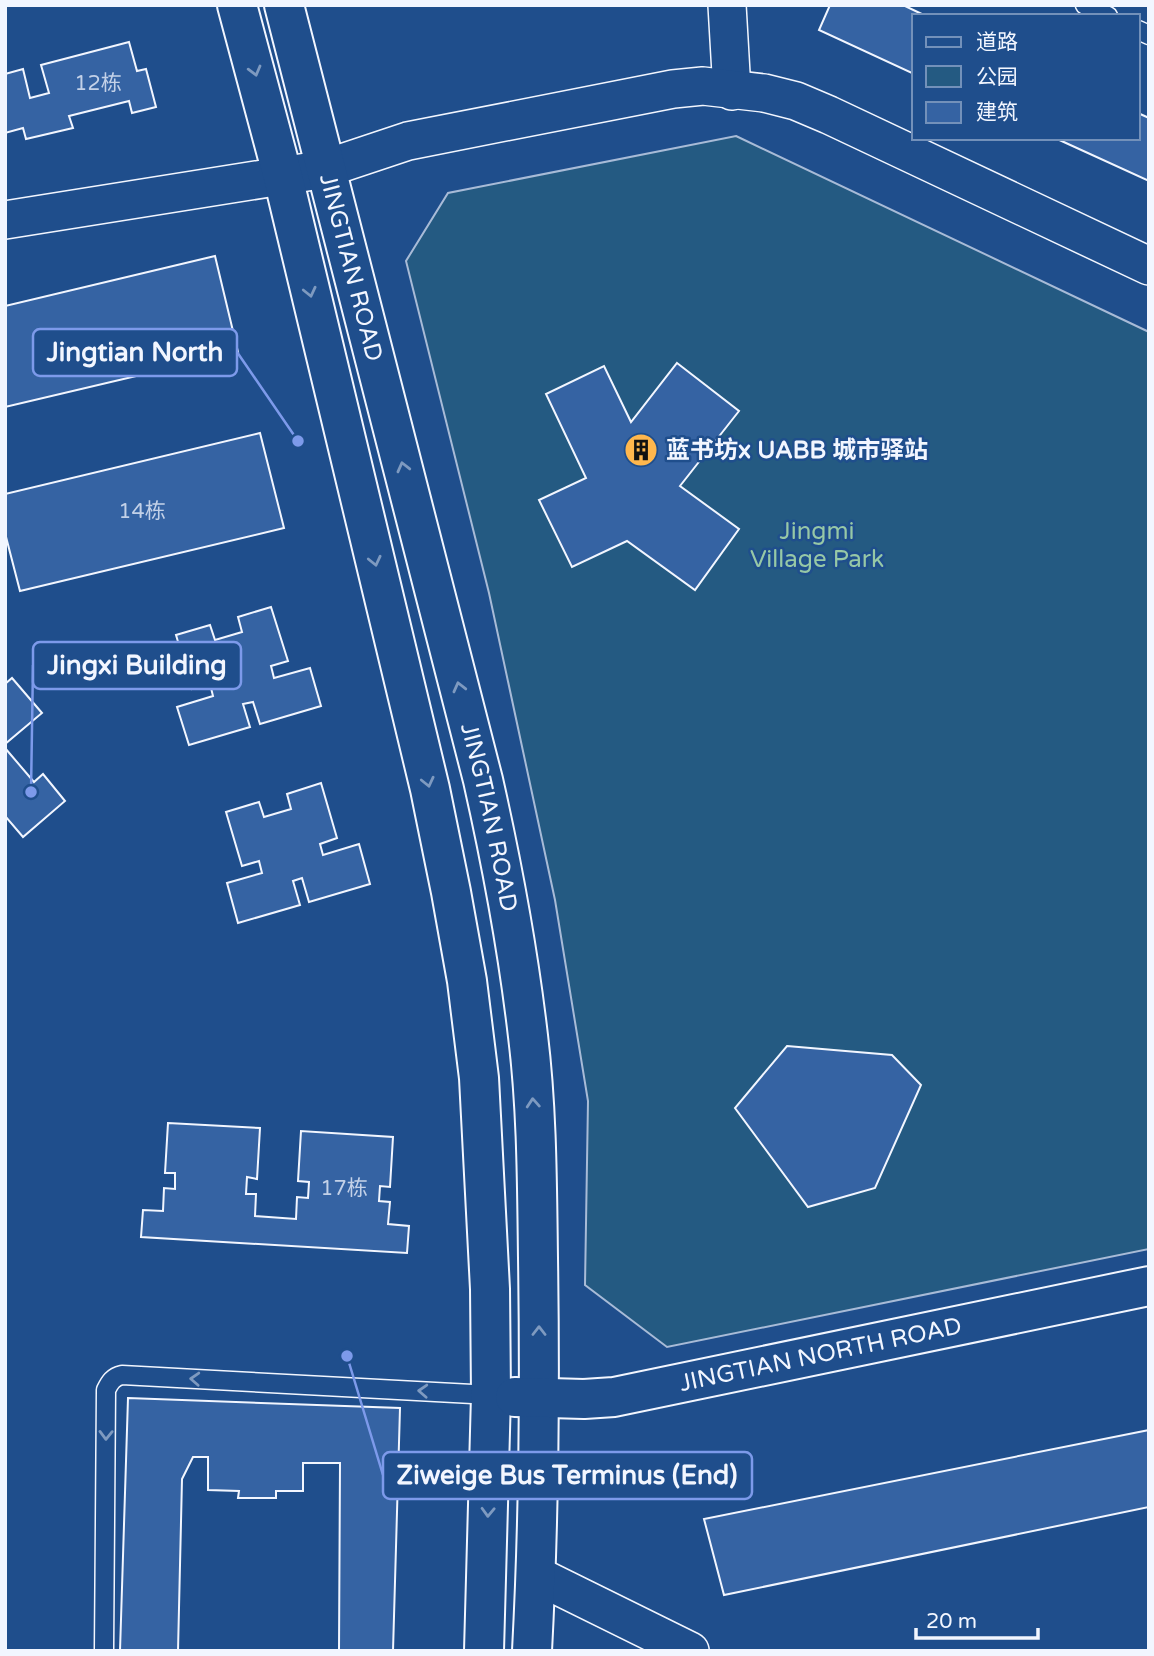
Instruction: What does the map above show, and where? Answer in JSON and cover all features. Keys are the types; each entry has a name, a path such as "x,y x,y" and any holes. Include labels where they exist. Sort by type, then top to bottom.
{"main road":[{"name":"JINGTIAN ROAD","path":"237,5 283,177 430,789 467,981 479,1078 490,1289 491,1395 484,1651"},
{"name":"JINGTIAN ROAD","path":"284,5 480,766 502,864 528,1038 533,1102 538,1243 539,1399 533,1651"},
{"name":"JINGTIAN NORTH ROAD","path":"491,1395 539,1399 614,1397 1149,1286"}],"street":[{"path":"726,5 732,91"},
{"path":"5,220 327,168 413,159 651,110 703,102 732,91 749,91 780,97 821,111 1149,266"},
{"path":"536,1575 690,1651"}],"lane":[{"path":"1085,5 1104,14"},
{"path":"104,1651 106,1390 109,1382 116,1377 122,1375 491,1395"}],"green space":[{"name":"Jingmi Village Park","path":"736,136 1149,332 1149,1249 667,1347 585,1285 588,1101 555,900 489,593 406,261 448,193"}],"building":[{"path":"830,5 903,5 922,14 912,14 912,73 819,30"},
{"path":"129,42 137,71 146,69 156,107 132,113 129,101 69,116 73,128 26,139 23,128 5,133 5,74 23,69 30,98 49,93 41,65"},
{"path":"1140,114 1149,118 1149,181 1059,140 1140,140"},
{"path":"215,256 238,352 5,407 5,306"},
{"name":"蓝书坊x UABB 城市驿站","path":"677,363 739,411 680,486 739,529 695,590 627,541 572,567 539,500 586,478 546,394 604,366 631,422"},
{"path":"260,433 284,528 20,591 5,533 5,494"},
{"path":"271,607 288,661 271,666 274,678 310,668 321,706 260,724 253,702 243,704 250,727 189,745 177,707 213,696 210,684 192,689 176,635 210,625 215,640 242,632 238,617"},
{"path":"12,678 42,713 5,744 5,684"},
{"path":"5,748 34,782 43,774 65,801 23,837 5,816"},
{"path":"321,783 337,838 320,844 323,855 359,844 370,884 309,902 302,878 293,881 300,905 238,923 227,883 262,873 259,861 242,866 226,812 259,802 264,817 291,809 287,794"},
{"path":"787,1046 892,1055 921,1085 875,1188 808,1207 735,1108"},
{"path":"168,1123 260,1128 257,1179 247,1177 246,1194 256,1194 255,1216 296,1219 297,1197 308,1198 309,1182 298,1181 301,1131 393,1137 390,1187 380,1186 379,1201 390,1202 388,1224 409,1226 407,1253 141,1237 143,1210 163,1211 164,1188 175,1189 175,1173 165,1173"},
{"path":"128,1398 400,1408 393,1651 339,1651 340,1463 303,1463 303,1491 276,1491 276,1498 238,1498 239,1491 208,1490 208,1457 193,1457 182,1479 178,1651 120,1651"},
{"path":"1149,1430 1149,1507 724,1595 704,1519"}],"place":[{"name":"Jingtian North","path":"298,441"},
{"name":"蓝书坊x UABB 城市驿站","path":"641,450"},
{"name":"Jingxi Building","path":"31,792"},
{"name":"Ziweige Bus Terminus (End)","path":"347,1356"}]}
